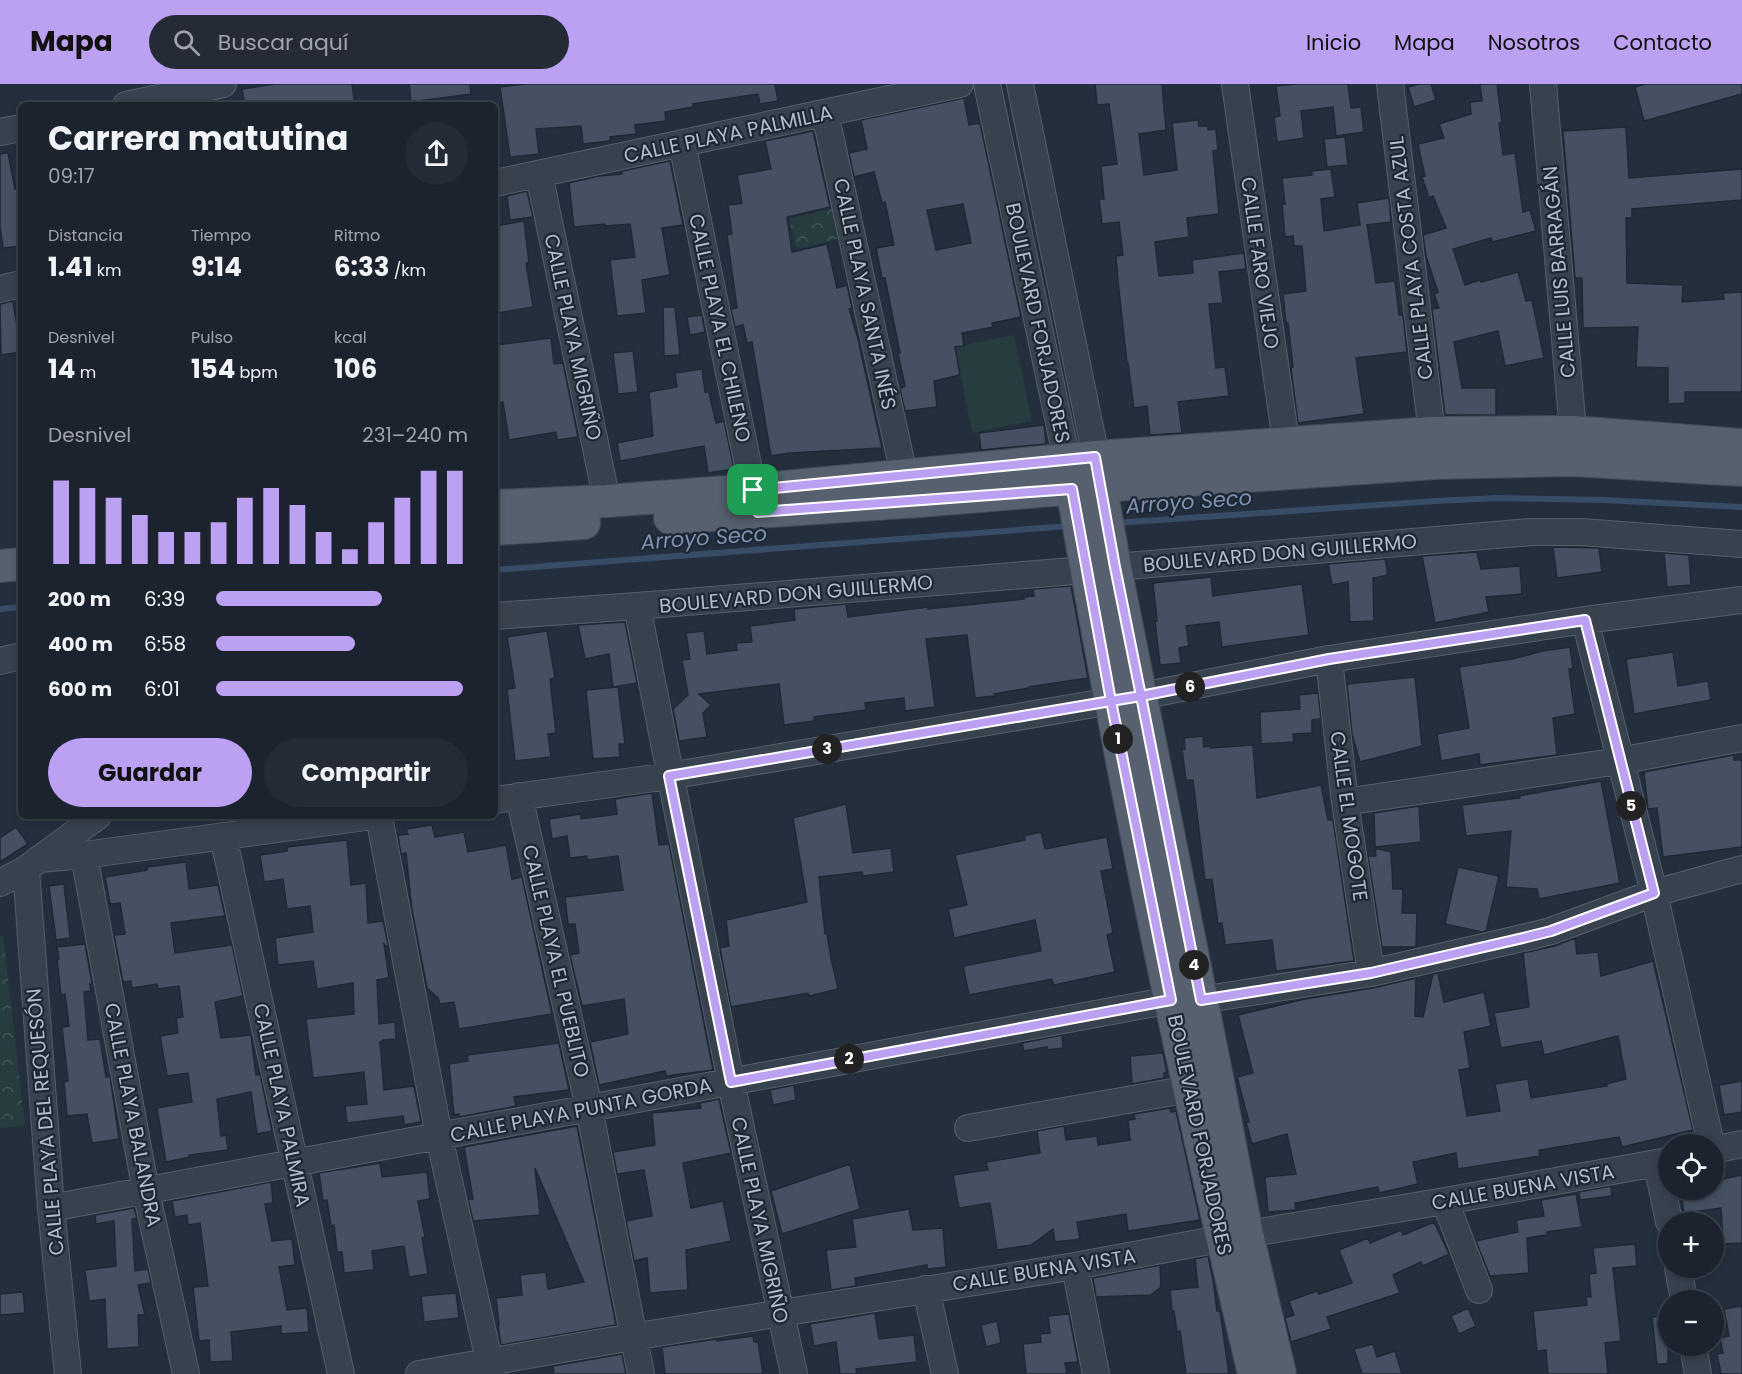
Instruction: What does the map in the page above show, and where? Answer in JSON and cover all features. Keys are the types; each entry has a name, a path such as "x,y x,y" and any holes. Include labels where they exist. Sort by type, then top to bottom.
{"main road":[{"path":"498,506 607,501 755,501 904,475 1085,481 1286,442 1432,433 1573,446 1742,470"},
{"path":"498,529 755,501 1435,463 1573,446 1742,445"},
{"name":"BOULEVARD FORJADORES","path":"1085,481 1099,561 1111,701 1186,1000 1235,1237 1254,1374"},
{"path":"0,544 18,542"},
{"name":"BOULEVARD FORJADORES","path":"1099,561 1141,696 1186,1000 1190,1089 1280,1374"},
{"path":"0,566 18,564"}],"street":[{"path":"140,102 223,84"},
{"name":"CALLE PLAYA PALMILLA","path":"498,182 960,84"},
{"name":"BOULEVARD FORJADORES","path":"987,84 1085,481"},
{"name":"BOULEVARD FORJADORES","path":"1020,84 1085,481"},
{"name":"CALLE FARO VIEJO","path":"1234,84 1286,442"},
{"name":"CALLE PLAYA COSTA AZUL","path":"1390,84 1432,433"},
{"name":"CALLE LUIS BARRAGÁN","path":"1543,84 1573,446"},
{"name":"CALLE PLAYA SANTA INÉS","path":"825,113 904,475"},
{"path":"0,132 18,129"},
{"name":"CALLE PLAYA EL CHILENO","path":"682,143 755,501"},
{"name":"CALLE PLAYA MIGRIÑO","path":"539,174 607,501"},
{"path":"0,289 18,286"},
{"name":"BOULEVARD DON GUILLERMO","path":"498,616 637,606 1099,561 1531,532 1581,532 1742,544"},
{"path":"0,558 0,566"},
{"path":"507,798 669,776 1141,696 1329,659 1585,620 1742,600"},
{"name":"CALLE PLAYA MIGRIÑO","path":"637,606 731,1082 794,1374"},
{"path":"1585,620 1654,893 1709,1134"},
{"path":"0,661 18,657"},
{"name":"CALLE EL MOGOTE","path":"1329,659 1344,802 1371,973"},
{"path":"1344,802 1620,761 1742,738"},
{"name":"CALLE PLAYA EL PUEBLITO","path":"507,798 589,1108 641,1374"},
{"path":"0,883 32,864 94,819"},
{"path":"32,864 350,819"},
{"path":"380,819 439,1136 491,1367"},
{"name":"CALLE PLAYA PALMIRA","path":"223,836 341,1374"},
{"name":"CALLE PLAYA BALANDRA","path":"84,855 146,1191 186,1374"},
{"name":"CALLE PLAYA DEL REQUESÓN","path":"32,864 51,1208 68,1374"},
{"name":"CALLE PLAYA PUNTA GORDA","path":"51,1208 1186,1000 1371,973 1551,931 1654,893 1742,869"},
{"path":"968,1128 1190,1089"},
{"path":"1724,1147 1742,1143"},
{"name":"CALLE BUENA VISTA","path":"418,1374 491,1367 632,1337 1075,1266 1658,1163"},
{"path":"1445,1201 1479,1290"},
{"path":"1075,1266 1096,1374"},
{"path":"926,1289 945,1374"},
{"path":"1695,1356 1698,1374"}],"green space":[{"path":"838,207 845,237 797,249 789,219"},
{"path":"1014,335 1032,421 972,433 955,347"},
{"path":"3,935 25,1126 0,1128 0,936"}],"building":[{"path":"275,84 352,84 355,102 244,102 242,89"},
{"path":"409,84 470,84 471,94 411,102"},
{"path":"526,84 775,84 778,101 760,104 758,94 693,104 693,107 665,112 666,121 635,125 636,134 610,137 610,141 583,144 581,126 536,129 539,154 510,157 500,87"},
{"path":"1095,84 1162,84 1166,130 1139,134 1144,175 1177,170 1172,123 1198,120 1199,126 1208,126 1208,130 1216,129 1218,150 1213,151 1219,214 1187,218 1189,237 1155,242 1159,276 1193,273 1192,260 1244,253 1246,269 1219,272 1223,303 1209,304 1216,368 1225,367 1229,396 1178,402 1182,433 1150,435 1147,406 1134,408 1118,281 1116,256 1123,255 1119,222 1102,224 1099,199 1104,199 1101,166 1117,164 1109,104 1097,105"},
{"path":"1348,84 1351,108 1361,107 1364,132 1336,136 1333,107 1301,111 1304,138 1277,142 1274,117 1280,116 1276,86"},
{"path":"1431,84 1436,100 1414,107 1408,87"},
{"path":"1480,84 1497,84 1503,155 1515,153 1523,212 1530,210 1536,231 1492,242 1491,238 1453,249 1465,285 1518,272 1526,301 1532,300 1544,358 1505,366 1498,331 1454,342 1462,388 1496,388 1496,415 1445,415 1432,309 1439,308 1434,294 1438,292 1426,256 1423,235 1446,228 1433,196 1429,198 1422,177 1425,176 1418,144 1444,138 1439,124 1471,114 1470,102 1482,101"},
{"path":"1645,84 1742,84 1742,94 1644,121 1635,87"},
{"path":"964,98 969,125 980,123 1021,317 992,323 993,327 962,333 964,346 955,347 960,375 934,381 937,407 905,411 900,389 905,386 898,353 900,353 885,278 882,278 876,248 894,245 885,202 882,203 874,172 854,177 849,153 867,149 861,120","holes":["963,204 971,243 936,250 927,210"]},
{"path":"1626,127 1629,178 1742,169 1742,200 1632,209 1632,218 1626,218 1627,283 1683,285 1682,302 1724,299 1723,293 1742,292 1742,392 1685,392 1685,403 1668,404 1668,368 1636,367 1638,327 1583,328 1582,278 1575,278 1563,131"},
{"path":"813,131 830,207 787,217 792,252 827,244 837,288 847,285 852,308 849,309 858,339 882,448 771,456 752,342 747,343 743,325 735,327 731,309 737,308 727,235 732,234 728,205 742,203 737,175 771,169 765,141"},
{"path":"1345,137 1348,165 1327,167 1324,139"},
{"path":"8,153 15,189 18,188 18,246 3,248 0,225 0,154"},
{"path":"670,161 683,225 662,228 670,275 642,280 646,313 617,316 610,260 635,257 630,224 574,227 569,183 599,176 622,174 622,171"},
{"path":"1331,169 1335,197 1321,199 1324,231 1360,225 1357,203 1389,198 1391,222 1367,225 1376,283 1395,281 1399,315 1403,315 1407,352 1356,358 1364,414 1298,423 1283,294 1306,291 1302,246 1294,246 1293,236 1285,237 1282,178 1312,175 1312,171"},
{"path":"527,191 533,217 510,220 507,196"},
{"path":"524,221 529,263 526,263 533,307 498,313 498,225"},
{"path":"13,301 18,333 18,352 1,355 0,304"},
{"path":"663,307 675,307 680,355 664,356"},
{"path":"702,315 705,332 690,335 687,317"},
{"path":"551,338 554,364 563,363 578,437 557,440 556,432 509,440 503,402 498,403 498,345"},
{"path":"633,351 638,392 618,394 613,353"},
{"path":"702,369 705,392 709,392 716,423 724,421 734,469 708,473 704,446 620,461 617,443 653,436 649,392 677,387 675,373"},
{"path":"1044,425 1046,444 981,450 979,433"},
{"path":"1553,547 1599,548 1602,572 1557,578"},
{"path":"1477,552 1481,569 1520,566 1522,594 1486,597 1489,612 1435,623 1422,556"},
{"path":"1664,553 1689,555 1691,585 1667,587"},
{"path":"1385,559 1388,575 1373,578 1374,621 1350,622 1348,582 1332,585 1328,564"},
{"path":"1211,577 1213,596 1302,584 1309,635 1222,647 1219,622 1186,626 1189,646 1179,648 1181,663 1160,665 1153,583"},
{"path":"1071,586 1088,678 975,698 967,635 926,639 935,707 905,711 904,698 865,703 866,710 814,717 814,721 784,725 779,684 699,694 711,705 703,713 707,737 679,741 673,709 688,695 682,660 690,659 686,633 704,631 707,654 737,650 736,643 752,642 750,626 795,620 794,609 846,604 848,617 928,607 928,609 1024,599 1023,597 1034,596 1033,589"},
{"path":"625,622 637,683 613,687 609,654 585,659 578,625"},
{"path":"547,631 555,678 550,679 556,733 548,734 551,757 515,761 507,689 515,688 507,637"},
{"path":"1570,647 1573,669 1569,669 1575,714 1553,718 1557,755 1480,765 1479,754 1441,761 1437,734 1469,728 1459,667"},
{"path":"1673,652 1678,686 1708,681 1711,700 1634,714 1626,659"},
{"path":"1415,677 1422,746 1360,762 1352,734 1347,684"},
{"path":"618,687 625,744 619,744 620,757 593,759 586,690"},
{"path":"1318,693 1321,719 1312,720 1312,733 1293,734 1294,742 1261,744 1260,712 1300,709 1299,695"},
{"path":"1203,736 1204,747 1253,745 1257,798 1321,785 1328,820 1333,820 1354,961 1276,971 1272,940 1225,945 1222,923 1218,924 1212,879 1205,880 1193,780 1186,780 1182,749 1185,749 1184,738"},
{"path":"1734,755 1734,760 1742,760 1742,847 1663,857 1657,808 1648,809 1644,772"},
{"path":"1601,781 1620,883 1539,899 1537,889 1506,887 1511,831 1466,836 1462,805 1520,798 1519,796"},
{"path":"652,793 659,845 669,844 713,1070 666,1076 665,1071 599,1085 590,1042 628,1034 624,999 582,1006 570,955 579,953 575,924 568,924 565,897 623,890 618,856 587,860 587,856 570,858 567,836 552,839 549,819 581,814 581,819 617,814 615,799"},
{"path":"846,804 853,853 891,848 894,872 863,876 862,872 819,877 825,934 827,934 838,989 809,996 808,993 731,1007 720,948 729,946 726,920 807,902 793,818"},
{"path":"1419,806 1421,842 1375,847 1374,813"},
{"path":"432,825 435,837 464,832 468,852 506,845 512,879 522,877 552,1014 459,1029 454,1002 440,1004 438,998 427,988 412,910 406,853 401,854 398,835 408,834 406,829"},
{"path":"16,827 28,844 0,862 0,838"},
{"path":"1041,832 1045,849 1107,837 1113,869 1101,871 1113,933 1107,935 1115,972 1054,985 1052,979 969,995 963,966 1041,951 1035,920 954,938 948,909 967,905 955,855 1025,840 1024,836"},
{"path":"347,840 351,885 366,883 368,923 383,921 389,949 384,944 389,978 377,980 379,1024 395,1022 396,1039 380,1042 384,1090 414,1086 421,1122 404,1125 403,1116 347,1123 345,1106 367,1104 364,1072 313,1078 306,1019 354,1014 353,983 317,989 313,961 278,965 275,938 313,932 310,906 287,909 283,879 264,882 260,855 287,851 287,847"},
{"path":"1375,848 1391,852 1393,889 1403,889 1402,913 1417,913 1416,947 1382,947 1368,856 1376,856"},
{"path":"186,862 189,889 218,885 225,916 171,923 175,953 232,945 243,996 215,1002 221,1038 251,1035 256,1075 260,1074 272,1131 257,1134 251,1092 217,1099 221,1136 226,1135 228,1150 189,1155 190,1157 166,1162 157,1108 192,1102 188,1073 167,1076 160,1036 178,1033 176,1018 183,1017 179,986 158,989 157,984 132,988 131,981 123,982 114,935 125,934 120,903 110,904 105,877 147,870 147,867"},
{"path":"1458,867 1499,876 1486,931 1445,924"},
{"path":"64,884 70,938 56,940 49,886"},
{"path":"1575,938 1577,954 1598,952 1601,976 1653,961 1693,1130 1676,1134 1658,1134 1658,1138 1622,1147 1619,1137 1539,1150 1540,1156 1458,1169 1456,1153 1413,1162 1418,1184 1379,1193 1378,1187 1295,1203 1296,1210 1268,1212 1265,1177 1296,1174 1287,1134 1252,1144 1246,1122 1249,1122 1237,1077 1253,1073 1238,1015 1305,999 1373,988 1416,978 1415,1016 1423,1017 1433,974 1438,973 1444,1002 1484,992 1491,1026 1464,1032 1470,1068 1459,1070 1467,1116 1500,1111 1495,1084 1528,1079 1531,1098 1607,1086 1606,1084 1626,1079 1618,1036 1544,1055 1541,1041 1501,1048 1494,1013 1529,1007 1523,953 1555,946"},
{"path":"85,944 92,984 90,984 91,991 84,992 88,1040 100,1039 106,1077 110,1076 119,1139 92,1143 87,1114 67,1116 64,1082 68,1081 62,1027 69,1026 65,994 61,995 57,959 59,959 57,947"},
{"path":"1062,1035 1063,1048 1047,1050 1047,1047 1024,1051 1022,1043"},
{"path":"559,1043 569,1090 514,1097 516,1106 459,1117 459,1114 454,1115 449,1064 468,1061 467,1055"},
{"path":"1163,1053 1167,1072 1164,1073 1164,1078 1132,1084 1130,1056"},
{"path":"1742,1081 1742,1112 1724,1115 1719,1085"},
{"path":"794,1085 796,1100 773,1105 770,1090"},
{"path":"719,1099 731,1153 683,1163 691,1208 723,1201 731,1241 686,1250 688,1290 650,1293 647,1258 634,1261 626,1221 652,1216 644,1170 617,1174 613,1152 655,1145 652,1113 701,1108 700,1103"},
{"path":"1170,1108 1171,1112 1176,1111 1200,1220 1128,1231 1126,1214 1077,1222 1080,1239 1055,1242 1053,1229 1031,1245 997,1250 990,1203 959,1208 953,1175 988,1170 986,1162 1040,1153 1037,1131 1064,1126 1066,1140 1097,1136 1098,1145 1130,1140 1128,1120 1135,1119 1134,1114"},
{"path":"577,1126 616,1325 501,1345 496,1298 522,1295 520,1275 546,1272 548,1289 584,1282 535,1168 540,1215 473,1221 468,1199 473,1199 464,1147"},
{"path":"380,1163 382,1177 427,1172 430,1199 418,1201 425,1237 422,1238 428,1274 409,1277 404,1246 372,1251 374,1270 344,1273 342,1252 337,1252 334,1225 331,1226 327,1200 323,1201 319,1173"},
{"path":"850,1164 860,1209 782,1234 771,1191"},
{"path":"1742,1175 1742,1243 1724,1244 1724,1212 1721,1212 1721,1208 1684,1212 1682,1200 1724,1200 1724,1179"},
{"path":"271,1182 273,1203 265,1204 272,1241 292,1239 295,1265 279,1267 287,1310 307,1308 309,1332 281,1334 281,1326 231,1332 233,1361 210,1362 209,1340 199,1341 193,1287 208,1286 200,1223 188,1225 187,1215 175,1217 172,1201"},
{"path":"1611,1186 1612,1196 1580,1200 1579,1192"},
{"path":"1576,1194 1582,1227 1547,1232 1547,1235 1527,1238 1529,1273 1490,1276 1476,1241 1518,1232 1516,1220 1544,1216 1541,1200"},
{"path":"134,1208 137,1218 132,1219 135,1271 148,1269 151,1283 138,1285 145,1315 138,1315 139,1347 107,1349 105,1299 89,1301 85,1270 116,1266 114,1221 96,1224 95,1215"},
{"path":"909,1209 913,1230 943,1228 946,1267 927,1269 927,1265 855,1278 856,1286 831,1290 826,1250 856,1247 852,1219"},
{"path":"1434,1222 1449,1254 1423,1266 1421,1262 1393,1275 1400,1293 1327,1317 1331,1329 1291,1342 1285,1318 1294,1315 1289,1301 1317,1291 1319,1294 1352,1283 1339,1250 1368,1238 1370,1243 1401,1230 1403,1235"},
{"path":"1635,1244 1637,1266 1613,1268 1621,1341 1605,1343 1608,1374 1548,1374 1546,1350 1537,1351 1533,1311 1587,1305 1586,1297 1591,1297 1589,1274 1596,1273 1593,1248"},
{"path":"1208,1256 1217,1311 1220,1311 1229,1374 1186,1374 1180,1331 1177,1332 1170,1290 1198,1287 1195,1259"},
{"path":"1160,1265 1161,1287 1151,1295 1096,1297 1093,1278"},
{"path":"23,1292 25,1313 0,1315 0,1294"},
{"path":"456,1293 459,1318 424,1322 421,1296"},
{"path":"1742,1306 1742,1374 1721,1374 1717,1356 1724,1356 1724,1337 1729,1336 1724,1309"},
{"path":"1468,1308 1476,1326 1459,1334 1451,1316"},
{"path":"875,1313 879,1339 914,1335 917,1362 856,1369 857,1374 840,1374 836,1342 814,1346 810,1324"},
{"path":"1069,1314 1078,1362 1065,1363 1067,1374 1026,1374 1023,1344 1041,1342 1040,1334 1050,1333 1048,1316"},
{"path":"1658,1316 1658,1356 1668,1356 1668,1364 1657,1364 1652,1317"},
{"path":"997,1321 1001,1343 986,1347 981,1325"},
{"path":"753,1336 754,1342 758,1342 763,1374 665,1374 662,1347"},
{"path":"1373,1344 1377,1357 1395,1351 1402,1374 1362,1374 1354,1349"},
{"path":"622,1354 626,1374 554,1374 553,1366"}],"waterway":[{"name":"Arroyo Seco","path":"1115,523 1496,498 1604,500 1742,507"},
{"name":"Arroyo Seco","path":"498,570 1069,526"},
{"name":"Arroyo Seco","path":"0,609 18,607"}],"route":[{"path":"753,490 758,512 1072,489 1111,701 1171,1000 731,1082 669,776 1111,701 1141,696 1201,1000 1371,973 1527,937 1551,931 1654,893 1585,620 1329,659 1141,696 1095,457 753,490"}]}
